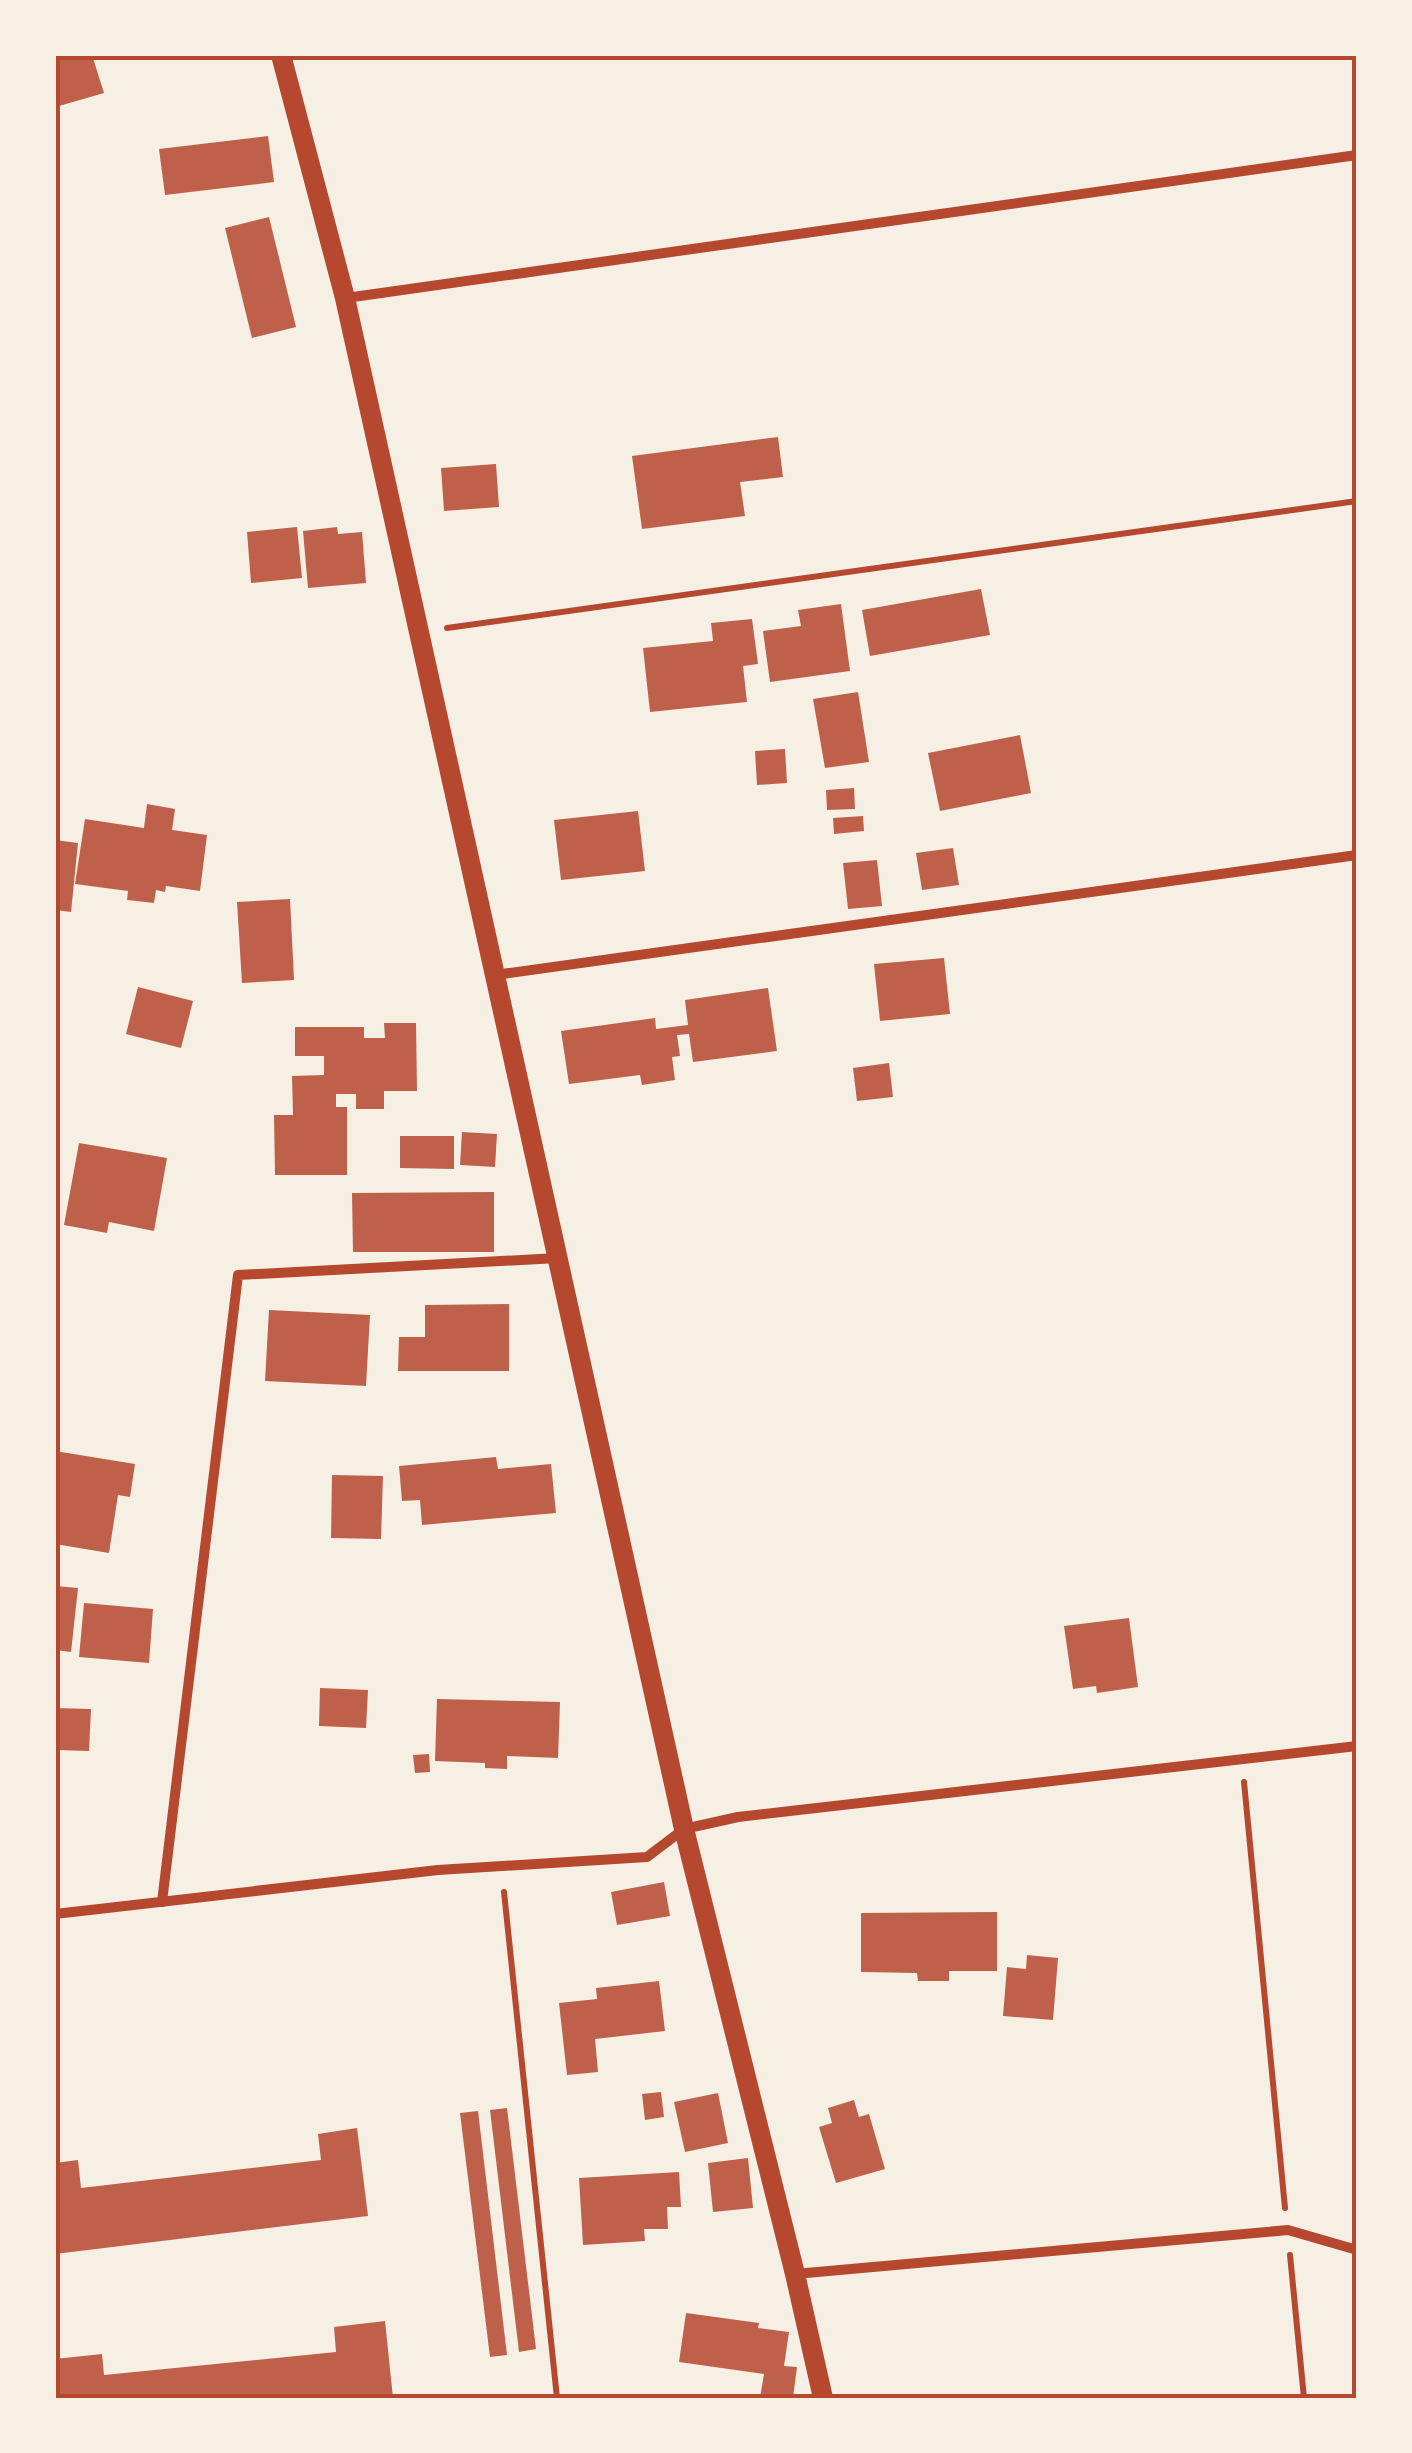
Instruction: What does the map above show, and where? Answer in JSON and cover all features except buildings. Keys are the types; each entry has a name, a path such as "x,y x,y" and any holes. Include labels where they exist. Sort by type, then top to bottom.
{"main road":[{"path":"282,55 345,298 684,1829 823,2398"}],"street":[{"path":"345,298 1357,154"},
{"path":"495,975 1357,855"},
{"path":"162,1902 238,1275 558,1258"},
{"path":"55,1914 438,1870 646,1857 684,1829 738,1817 1357,1746"},
{"path":"795,2274 1288,2230 1357,2250"}],"path":[{"path":"418,632 1357,501"},
{"path":"1242,1759 1304,2398"},
{"path":"502,1866 557,2398"}]}
